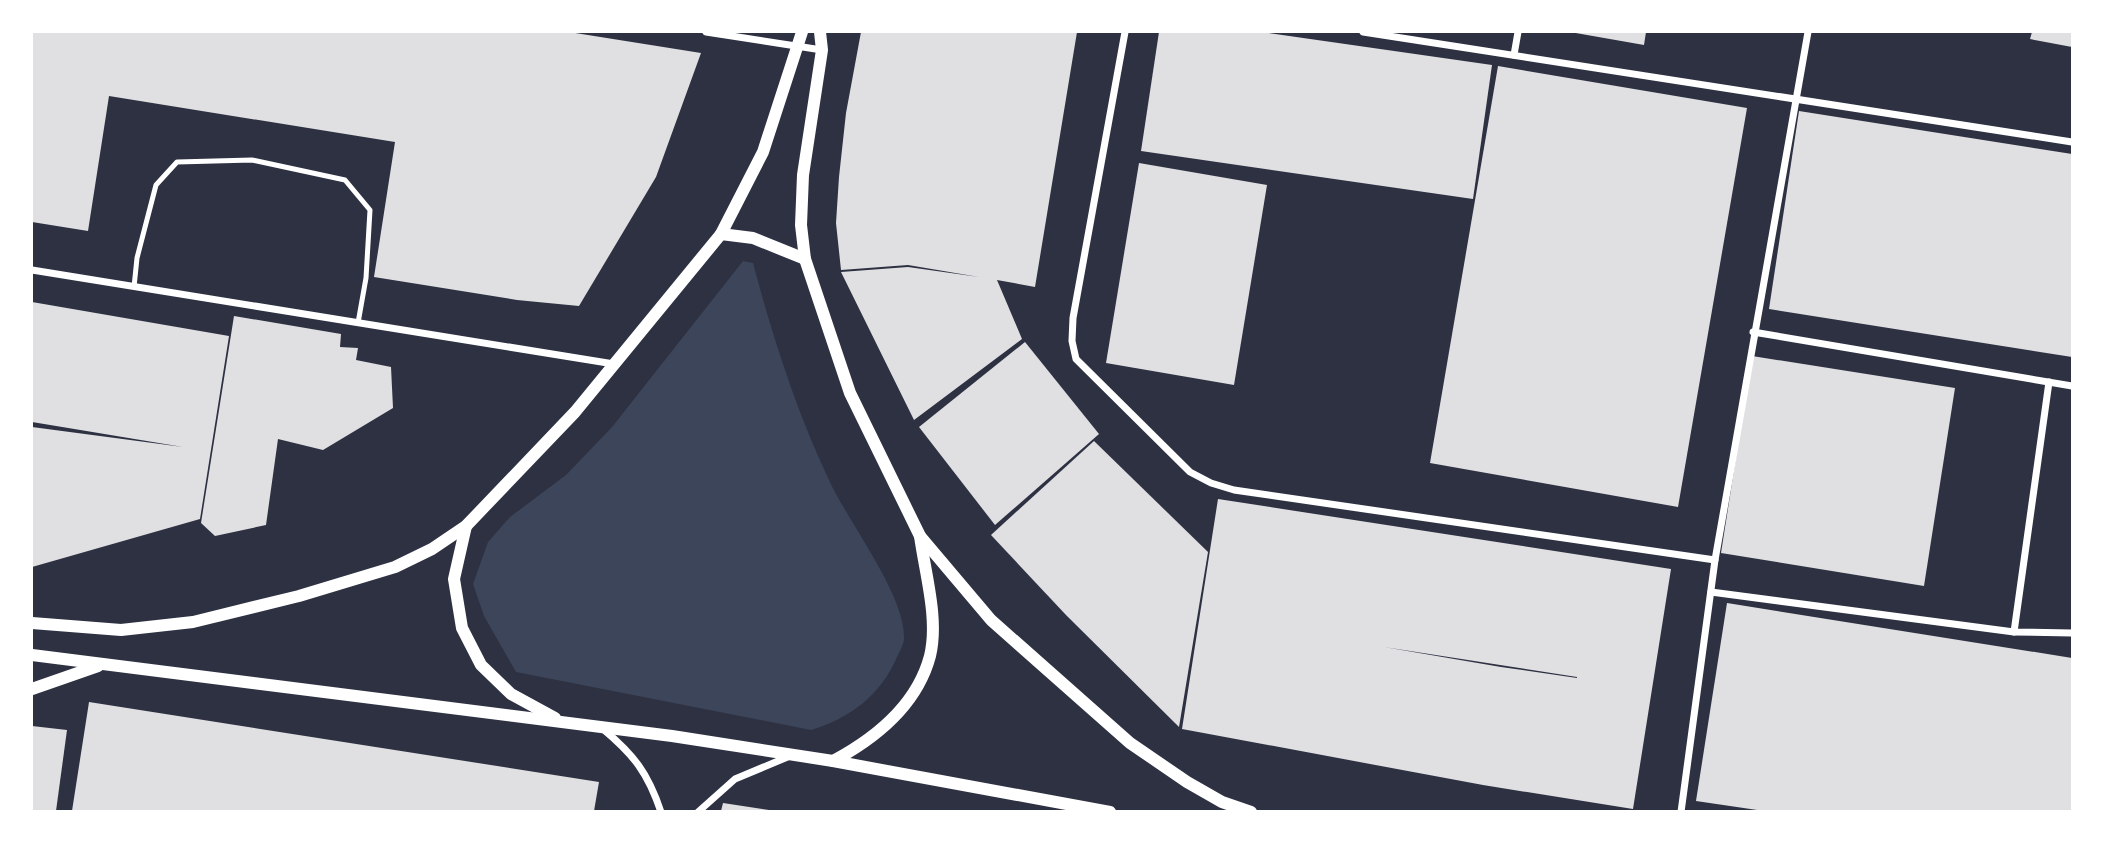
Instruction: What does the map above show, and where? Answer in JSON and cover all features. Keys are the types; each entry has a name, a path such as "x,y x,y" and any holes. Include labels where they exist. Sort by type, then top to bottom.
{"street":[{"path":"706,32 822,50"},
{"path":"32,623 121,630 193,622 299,596 394,567 432,549 466,526 566,422 721,234 763,152 795,46 802,32"},
{"path":"820,32 822,50 803,175 801,225 805,259 850,393 920,536 991,620 1059,684 1130,743 1187,782 1247,810"},
{"path":"1125,32 1073,318 1072,341 1076,359 1190,472 1211,484 1234,490 1716,560"},
{"path":"1363,32 2073,142"},
{"path":"1514,55 1518,32"},
{"path":"1681,811 1711,592 1753,332 1798,99 1808,32"},
{"path":"721,234 753,238 805,259"},
{"path":"32,270 615,364"},
{"path":"1753,332 2073,386"},
{"path":"2014,632 2049,382"},
{"path":"466,526 454,579 462,628 472,649 481,665 511,694 561,722"},
{"path":"833,761 869,741 898,714 919,681 930,655 932,627 920,536"},
{"path":"1711,592 2014,632 2073,633"},
{"path":"32,655 600,726 833,761 1110,811"},
{"path":"32,689 101,665"},
{"path":"600,726 629,751 650,780 661,811"},
{"path":"698,811 735,779 794,755"}],"lane":[{"path":"134,287 137,258 156,186 177,162 252,160 345,180 370,211 366,278 358,323"}],"shaded area":[{"path":"743,261 753,263 786,373 817,454 838,497 886,580 902,620 903,645 890,671 873,694 851,712 811,730 516,672 484,616 473,584 488,542 510,517 566,475 612,427"}],"building":[{"path":"32,32 569,32 701,53 656,177 579,306 517,300 374,277 395,142 109,96 88,231 32,222"},
{"path":"861,32 1077,32 1035,287 997,280 1022,339 914,420 841,272 908,267 979,277 908,265 841,270 836,223 839,177 846,113"},
{"path":"1159,32 1262,32 1492,65 1473,199 1141,151"},
{"path":"1570,32 1646,32 1644,45"},
{"path":"2032,32 2072,32 2072,47 2030,39"},
{"path":"1498,66 1747,108 1678,507 1430,463"},
{"path":"1799,111 2072,154 2072,357 1769,309"},
{"path":"1139,163 1267,185 1234,385 1106,363"},
{"path":"32,302 229,336 200,519 32,567 32,427 183,447 32,422"},
{"path":"234,316 341,334 340,347 358,348 356,360 391,367 393,408 323,450 278,439 266,525 215,536 201,523"},
{"path":"1025,342 1099,434 995,525 919,427"},
{"path":"1752,356 1955,388 1924,586 1721,553"},
{"path":"1094,441 1208,552 1179,727 1066,615 991,535"},
{"path":"1218,499 1671,569 1633,809 1483,785 1182,729","holes":["1384,647 1577,677 1501,667"]},
{"path":"1727,603 2072,658 2072,811 1764,811 1696,801"},
{"path":"89,702 599,782 594,811 72,811"},
{"path":"32,726 67,730 56,811 32,811"},
{"path":"723,803 769,810 721,811"}]}
